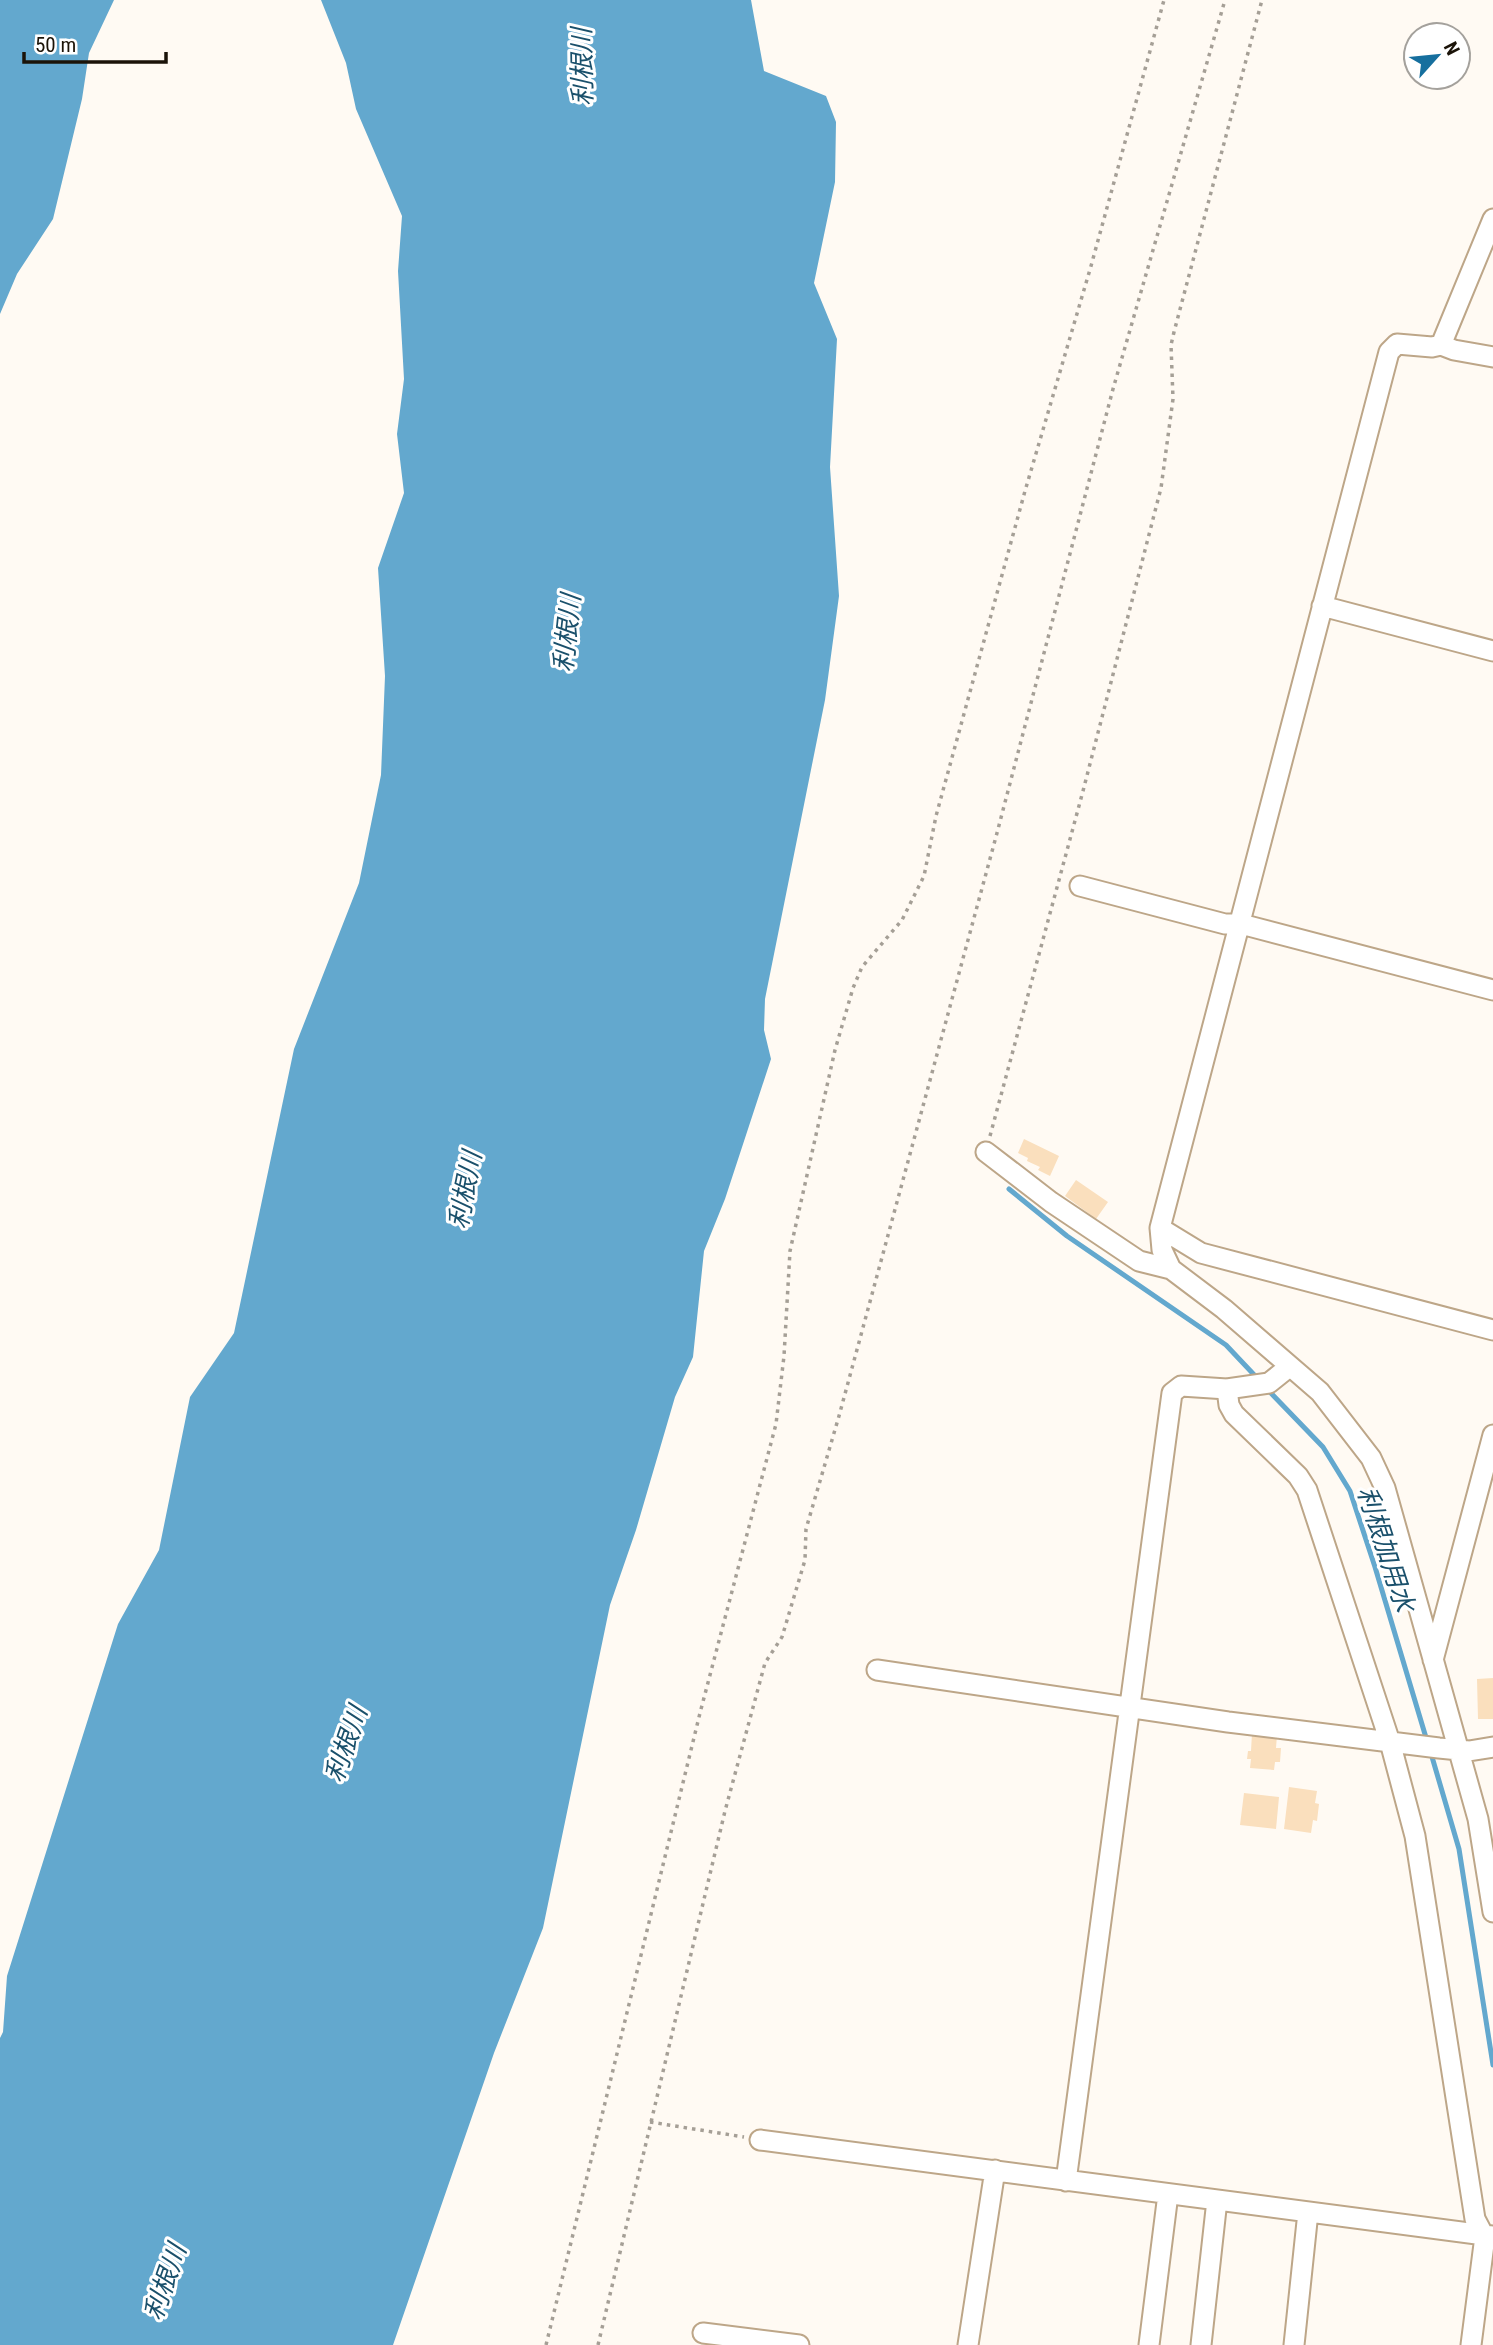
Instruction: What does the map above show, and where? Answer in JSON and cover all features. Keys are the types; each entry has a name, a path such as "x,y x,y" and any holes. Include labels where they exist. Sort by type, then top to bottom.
{"street":[{"path":"1441,345 1493,219"},
{"path":"1171,1269 1162,1250 1160,1228 1389,352 1397,344 1432,347 1441,345 1493,357"},
{"path":"1322,606 1493,651"},
{"path":"1080,886 1225,924 1241,924 1493,990"},
{"path":"986,1152 1051,1202 1139,1261 1171,1269 1224,1308 1320,1392 1371,1458 1385,1488 1478,1819 1493,1912"},
{"path":"1160,1228 1201,1253 1493,1329"},
{"path":"1066,2181 1172,1393 1181,1386 1227,1389 1269,1383 1289,1367"},
{"path":"1227,1389 1229,1405 1234,1414 1298,1476 1307,1490 1390,1741 1415,1836 1475,2220 1488,2236 1471,2345"},
{"path":"1433,1660 1493,1435"},
{"path":"877,1670 1228,1722 1469,1751 1493,1747"},
{"path":"760,2140 1488,2236"},
{"path":"968,2345 995,2169"},
{"path":"1149,2345 1168,2194"},
{"path":"1201,2345 1217,2200"},
{"path":"1294,2345 1308,2212"},
{"path":"703,2333 799,2345"}],"path":[{"path":"546,2345 700,1713 776,1424 784,1356 790,1251 835,1050 862,967 902,920 924,876 936,816 1014,530 1151,52 1162,0"},
{"path":"598,2345 736,1771 765,1664 782,1637 806,1560 806,1529 990,859 1114,389 1225,0"},
{"path":"986,1152 1161,488 1173,399 1171,345 1262,0"},
{"path":"650,2122 760,2140"}],"water":[{"path":"0,0 114,0 89,53 82,99 53,219 17,274 0,314"},
{"name":"利根川","path":"321,0 751,0 764,71 826,96 836,122 835,182 814,283 837,339 830,467 839,596 825,700 765,999 764,1030 771,1059 725,1199 704,1251 693,1357 675,1397 636,1530 610,1605 543,1928 494,2053 393,2345 0,2345 0,2038 3,2032 7,1976 118,1624 159,1550 190,1397 234,1333 294,1049 359,883 381,775 385,676 378,568 404,493 397,434 404,379 398,271 402,216 356,109 346,63"}],"building":[{"path":"1024,1139 1059,1156 1050,1176 1038,1170 1040,1167 1018,1153"},
{"path":"1076,1180 1108,1202 1096,1219 1065,1196"},
{"path":"1493,1678 1493,1719 1478,1719 1477,1679"},
{"path":"1252,1733 1277,1735 1276,1748 1281,1748 1280,1762 1275,1762 1274,1770 1250,1768 1251,1759 1247,1759 1248,1751 1251,1751"},
{"path":"1289,1787 1317,1791 1317,1821 1313,1820 1311,1833 1284,1829"},
{"path":"1244,1793 1279,1797 1276,1829 1240,1825"}],"waterway":[{"name":"利根加用水","path":"1009,1189 1067,1236 1226,1345 1259,1380"},
{"name":"利根加用水","path":"1268,1390 1323,1447 1350,1491 1427,1741"},
{"name":"利根加用水","path":"1430,1750 1459,1849 1493,2065"}]}
